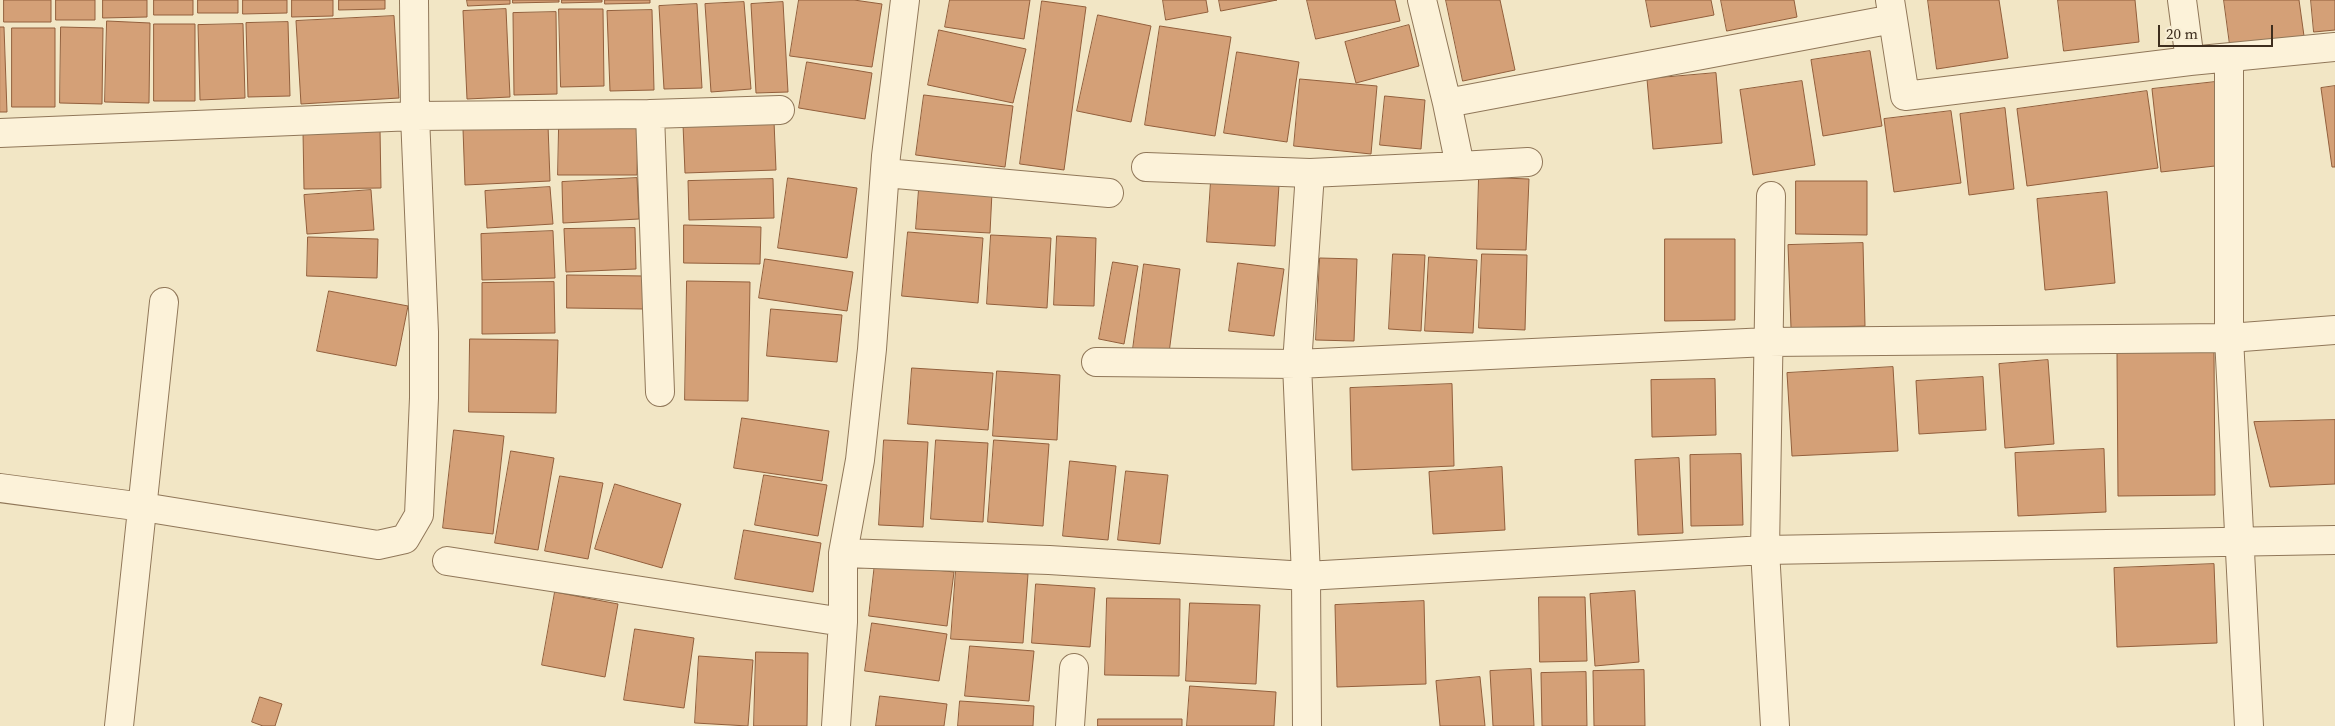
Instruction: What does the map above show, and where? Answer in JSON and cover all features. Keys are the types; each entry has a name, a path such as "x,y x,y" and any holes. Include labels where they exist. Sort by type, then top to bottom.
{"street":[{"path":"0,488 143,507 378,545 405,539 419,515 424,398 424,332 415,116 414,0"},
{"path":"836,726 843,622 843,553 860,460 872,349 885,173 905,0"},
{"path":"1422,0 1460,166"},
{"path":"2182,0 2190,61"},
{"path":"1447,103 1892,10 1905,96 2190,61 2335,48"},
{"path":"2228,58 2229,338 2249,726"},
{"path":"0,133 415,116 650,114 780,110"},
{"path":"650,114 660,392"},
{"path":"1146,167 1310,173 1528,162"},
{"path":"885,173 1109,193"},
{"path":"1307,726 1306,576 1297,364 1310,173"},
{"path":"1771,196 1765,550 1775,726"},
{"path":"119,726 164,302"},
{"path":"1096,362 1297,364 1768,342 2229,338 2335,330"},
{"path":"843,553 1049,560 1306,576 1765,550 2335,540"},
{"path":"447,561 843,622"},
{"path":"1070,726 1074,668"}],"building":[{"path":"4,0 51,0 51,22 4,22"},
{"path":"56,0 95,0 95,20 56,20"},
{"path":"103,0 147,0 147,17 103,18"},
{"path":"154,0 193,0 193,15 154,15"},
{"path":"198,0 238,0 238,13 198,13"},
{"path":"243,0 287,0 287,13 243,14"},
{"path":"292,0 333,0 333,16 292,17"},
{"path":"339,0 385,0 385,9 339,10"},
{"path":"467,0 510,0 510,4 468,6"},
{"path":"513,0 559,0 559,2 513,3"},
{"path":"562,0 602,0 602,2 562,3"},
{"path":"605,0 650,0 650,3 605,4"},
{"path":"799,0 854,0 882,4 872,67 790,56"},
{"path":"950,0 1030,0 1024,39 945,27"},
{"path":"1163,0 1206,0 1208,12 1166,20"},
{"path":"1219,0 1277,0 1221,11"},
{"path":"1307,0 1395,0 1400,21 1316,39"},
{"path":"1446,0 1500,0 1515,70 1463,81"},
{"path":"1646,0 1711,0 1714,15 1651,27"},
{"path":"1721,0 1794,0 1797,17 1727,31"},
{"path":"1928,0 1999,0 2008,58 1937,69"},
{"path":"2058,0 2135,0 2139,42 2064,51"},
{"path":"2224,0 2299,0 2304,36 2230,45"},
{"path":"2311,0 2335,0 2335,30 2314,32"},
{"path":"1042,1 1086,7 1064,170 1020,164"},
{"path":"744,2 751,89 711,92 705,4"},
{"path":"783,2 788,92 756,93 751,4"},
{"path":"697,4 702,88 664,89 659,6"},
{"path":"506,9 510,97 467,99 463,11"},
{"path":"559,9 603,9 604,86 561,87"},
{"path":"652,10 654,90 610,91 607,11"},
{"path":"556,12 557,94 514,95 513,13"},
{"path":"1098,15 1151,26 1131,122 1077,111"},
{"path":"394,16 399,98 301,104 296,21"},
{"path":"107,21 150,23 149,103 105,102"},
{"path":"288,22 290,96 248,97 246,23"},
{"path":"154,24 195,24 195,101 154,101"},
{"path":"243,24 245,98 200,100 198,25"},
{"path":"1409,25 1419,66 1356,83 1345,42"},
{"path":"1160,26 1231,37 1215,136 1145,125"},
{"path":"0,27 4,27 7,112 0,112"},
{"path":"61,27 103,28 102,104 60,103"},
{"path":"12,28 55,28 55,107 12,107"},
{"path":"939,30 1026,49 1013,103 928,85"},
{"path":"1870,51 1882,126 1823,136 1811,60"},
{"path":"1237,52 1299,62 1287,142 1224,133"},
{"path":"807,62 872,73 865,119 799,108"},
{"path":"1716,73 1722,143 1653,149 1647,79"},
{"path":"1300,79 1377,86 1371,154 1294,146"},
{"path":"1802,81 1815,165 1753,175 1740,90"},
{"path":"2215,82 2224,165 2161,172 2152,89"},
{"path":"2335,86 2335,167 2332,167 2321,88"},
{"path":"2147,91 2158,168 2027,186 2017,109"},
{"path":"924,95 1013,106 1005,167 916,155"},
{"path":"1385,96 1425,100 1421,149 1380,145"},
{"path":"2005,108 2014,189 1969,195 1960,114"},
{"path":"1951,111 1961,183 1894,192 1884,119"},
{"path":"774,121 776,170 685,173 683,124"},
{"path":"548,125 550,181 465,185 463,129"},
{"path":"559,127 638,128 637,175 558,175"},
{"path":"380,129 381,188 304,189 303,131"},
{"path":"1479,177 1529,179 1526,250 1477,249"},
{"path":"637,178 639,219 563,223 562,182"},
{"path":"788,178 857,188 847,258 778,248"},
{"path":"773,179 774,218 689,220 688,181"},
{"path":"1211,181 1279,185 1275,246 1207,242"},
{"path":"1796,181 1867,181 1867,235 1796,234"},
{"path":"550,187 553,224 487,228 485,191"},
{"path":"919,189 992,192 990,233 916,229"},
{"path":"371,190 374,230 307,234 304,195"},
{"path":"2107,192 2115,283 2045,290 2037,199"},
{"path":"684,225 761,227 760,264 684,263"},
{"path":"635,228 636,269 566,272 564,229"},
{"path":"553,231 555,278 482,280 481,234"},
{"path":"908,232 983,238 978,303 902,296"},
{"path":"991,235 1051,238 1047,308 987,304"},
{"path":"1057,236 1096,238 1094,306 1054,305"},
{"path":"308,237 378,239 377,278 307,276"},
{"path":"1665,239 1735,239 1735,320 1665,321"},
{"path":"1863,243 1865,326 1791,328 1788,245"},
{"path":"1393,254 1425,255 1421,331 1389,329"},
{"path":"1482,254 1527,255 1525,330 1479,328"},
{"path":"1429,257 1477,260 1473,333 1425,331"},
{"path":"1320,258 1357,259 1354,341 1316,340"},
{"path":"765,259 853,272 847,311 759,298"},
{"path":"1113,262 1138,266 1124,344 1099,339"},
{"path":"1238,263 1284,269 1274,336 1229,331"},
{"path":"1144,264 1180,269 1169,353 1133,349"},
{"path":"567,275 645,276 644,309 567,308"},
{"path":"687,281 750,282 748,401 685,400"},
{"path":"554,282 555,333 482,334 482,283"},
{"path":"329,291 408,306 396,366 317,351"},
{"path":"771,309 842,315 837,362 767,356"},
{"path":"470,339 558,340 556,413 469,412"},
{"path":"2214,351 2215,495 2118,496 2117,352"},
{"path":"2048,360 2054,444 2005,448 1999,364"},
{"path":"1893,367 1898,451 1792,456 1787,373"},
{"path":"912,368 993,373 988,430 908,424"},
{"path":"997,371 1060,375 1057,440 993,436"},
{"path":"1983,377 1986,430 1919,434 1916,381"},
{"path":"1715,379 1716,435 1652,437 1651,380"},
{"path":"1452,384 1454,466 1352,470 1350,388"},
{"path":"742,418 829,431 822,481 734,468"},
{"path":"2335,420 2335,484 2270,487 2254,422"},
{"path":"454,430 504,436 493,534 443,528"},
{"path":"884,440 928,442 923,527 879,525"},
{"path":"936,440 988,443 983,522 931,519"},
{"path":"994,440 1049,444 1043,526 988,522"},
{"path":"2104,449 2106,512 2018,516 2015,453"},
{"path":"511,451 554,458 538,550 495,543"},
{"path":"1741,454 1743,525 1691,526 1690,455"},
{"path":"1679,458 1683,533 1638,535 1635,460"},
{"path":"1070,461 1116,466 1108,540 1063,536"},
{"path":"1502,467 1505,530 1433,534 1429,472"},
{"path":"1126,471 1168,475 1160,544 1118,540"},
{"path":"764,475 827,485 818,536 755,525"},
{"path":"560,476 603,483 588,559 545,551"},
{"path":"615,484 681,504 662,568 595,549"},
{"path":"744,530 821,543 813,592 735,579"},
{"path":"875,563 954,572 947,626 869,616"},
{"path":"2214,564 2217,643 2117,647 2114,568"},
{"path":"956,570 1028,574 1023,643 951,639"},
{"path":"1036,584 1095,588 1090,647 1032,643"},
{"path":"1635,591 1639,662 1595,666 1590,594"},
{"path":"555,592 618,604 605,677 542,665"},
{"path":"1539,597 1585,597 1587,661 1540,662"},
{"path":"1107,598 1180,599 1179,676 1105,675"},
{"path":"1424,601 1426,684 1337,687 1335,605"},
{"path":"1190,603 1260,605 1256,684 1186,681"},
{"path":"872,623 947,634 939,681 865,671"},
{"path":"635,629 694,638 684,708 624,700"},
{"path":"970,646 1034,651 1029,701 965,696"},
{"path":"756,652 808,653 807,726 754,726"},
{"path":"699,656 753,660 748,726 695,723"},
{"path":"1531,669 1534,726 1493,726 1490,671"},
{"path":"1644,670 1645,726 1594,726 1593,671"},
{"path":"1586,672 1587,726 1542,726 1541,673"},
{"path":"1480,677 1485,726 1440,726 1436,681"},
{"path":"1190,686 1276,692 1274,726 1187,726"},
{"path":"880,696 947,704 944,726 876,726"},
{"path":"260,697 282,704 275,726 263,726 252,722"},
{"path":"960,701 1034,706 1033,726 958,726"},
{"path":"1098,719 1182,719 1182,726 1098,726"}]}
